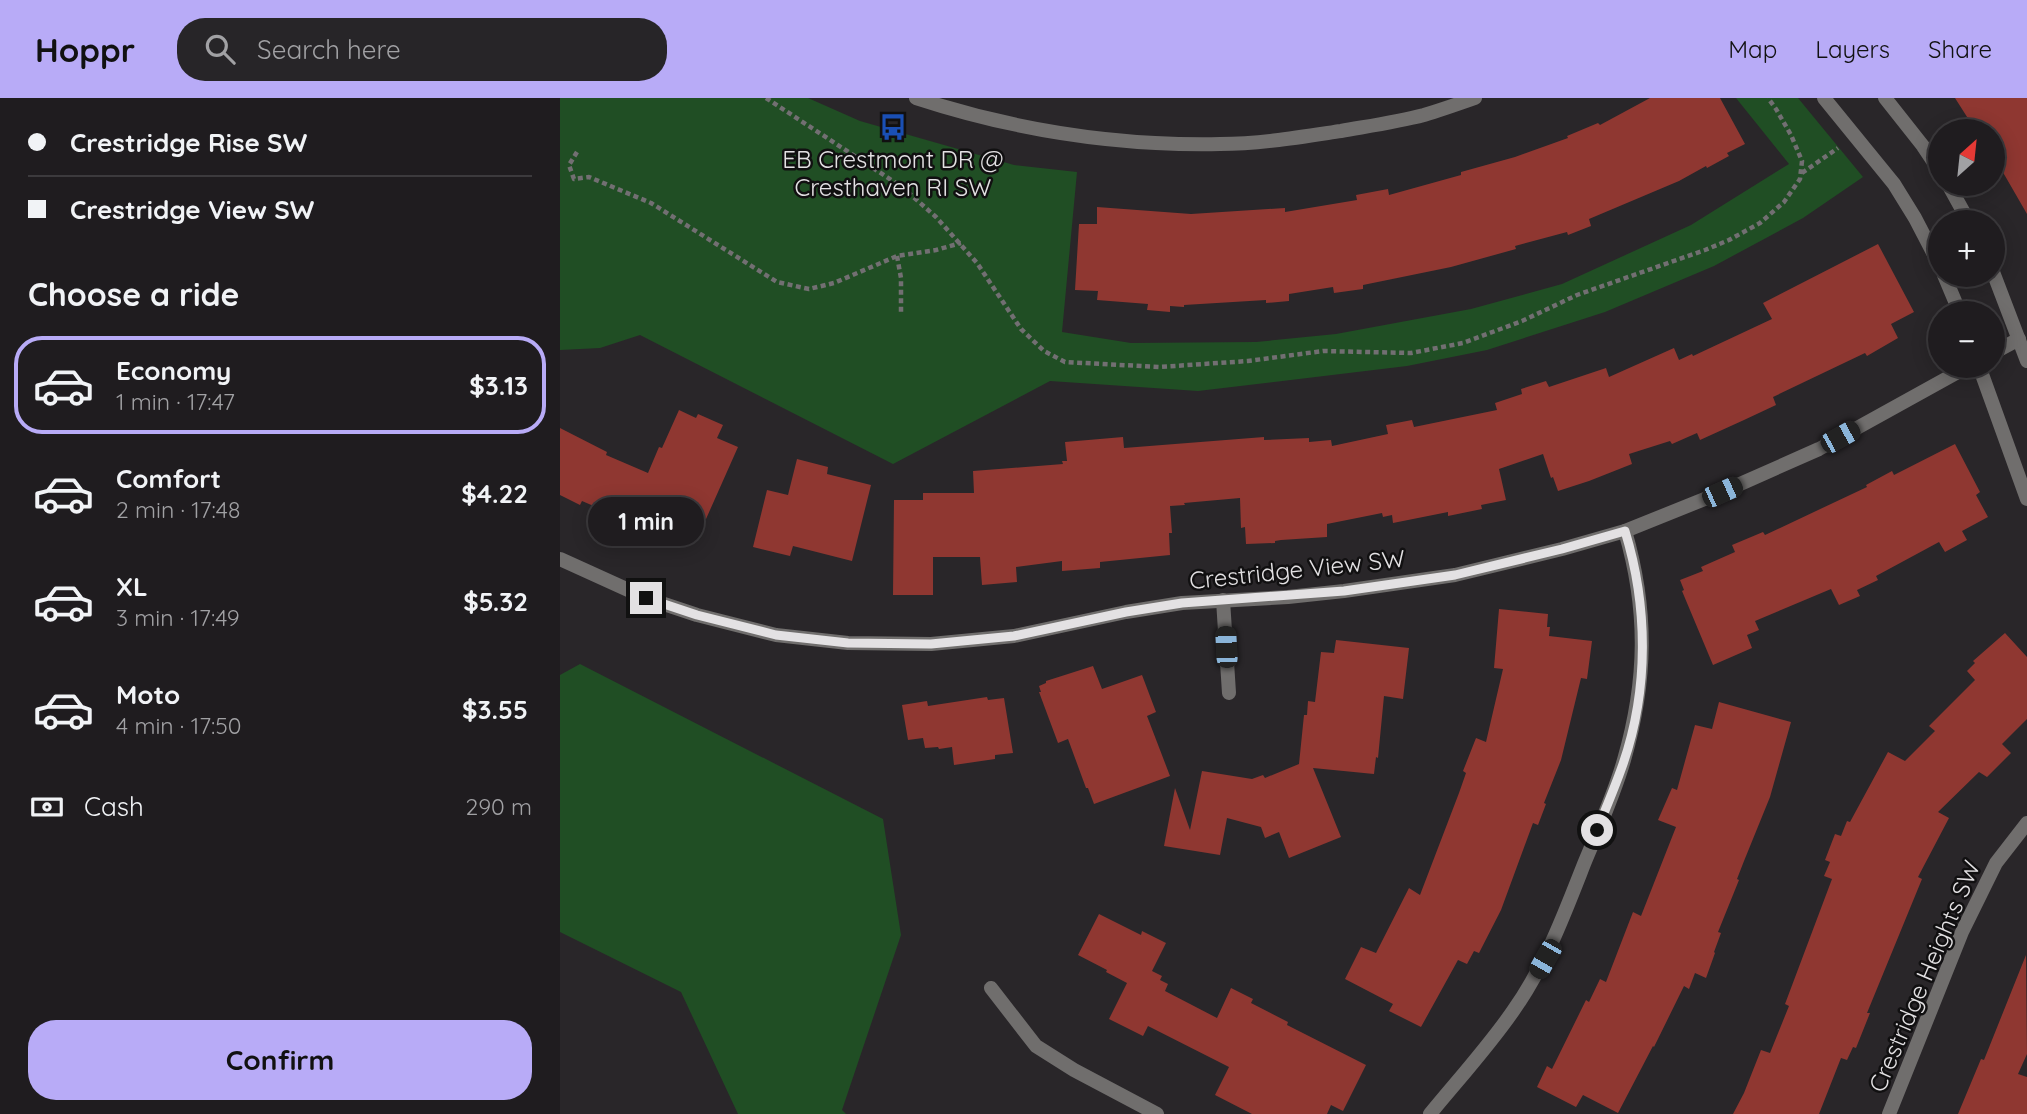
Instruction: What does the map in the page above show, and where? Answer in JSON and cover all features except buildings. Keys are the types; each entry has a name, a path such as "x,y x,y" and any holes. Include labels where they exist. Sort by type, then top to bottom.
{"street":[{"path":"916,98 956,111 1034,129 1146,143 1221,144 1294,138 1371,126 1425,114 1475,98"},
{"path":"1824,98 1894,184 1928,244"},
{"path":"1885,98 1928,154"},
{"path":"1999,287 2027,361"},
{"path":"2005,347 2019,339"},
{"name":"Crestridge View SW","path":"560,559 646,598 697,615 776,635 848,643 931,644 1014,636 1182,603 1344,591 1455,575 1562,549 1625,531 1819,449 1947,378"},
{"path":"1983,378 2027,499"},
{"path":"1430,1114 1513,1012 1545,959 1624,762 1642,680 1641,608 1635,565 1625,531"},
{"path":"1223,600 1229,693"},
{"name":"Crestridge Heights SW","path":"1889,1114 1962,932 1996,863 2027,823"},
{"path":"991,988 1036,1046 1074,1070 1157,1114"}],"path":[{"path":"766,98 902,187 936,217 978,263 1021,329 1044,351 1065,362 1159,367 1248,361 1323,351 1411,353 1463,343 1522,321 1577,295 1729,240 1760,223 1784,202 1800,179 1802,161 1791,135 1768,98"},
{"path":"1801,173 1853,135"},
{"path":"577,152 569,166 574,179 589,177 651,203 777,282 809,289 834,283 897,257 961,243"},
{"path":"897,257 901,278 901,314"}],"green space":[{"path":"560,98 808,98 860,121 1014,165 1077,172 1062,332 1131,343 1256,342 1336,334 1471,309 1562,284 1691,225 1789,164 1736,98 1798,98 1863,177 1803,218 1714,266 1605,312 1487,350 1407,366 1198,391 1050,381 893,464 640,335 600,348 560,350"},
{"path":"580,664 883,819 901,935 842,1110 846,1114 738,1114 681,992 560,932 560,675"}],"place":[{"name":"EB Crestmont DR @ Cresthaven RI SW","path":"893,127"}],"route":[{"path":"646,598 697,615 776,635 848,643 931,644 1014,636 1182,603 1288,597 1455,575 1625,531 1635,565 1641,608 1642,680 1624,762 1597,830"}]}
